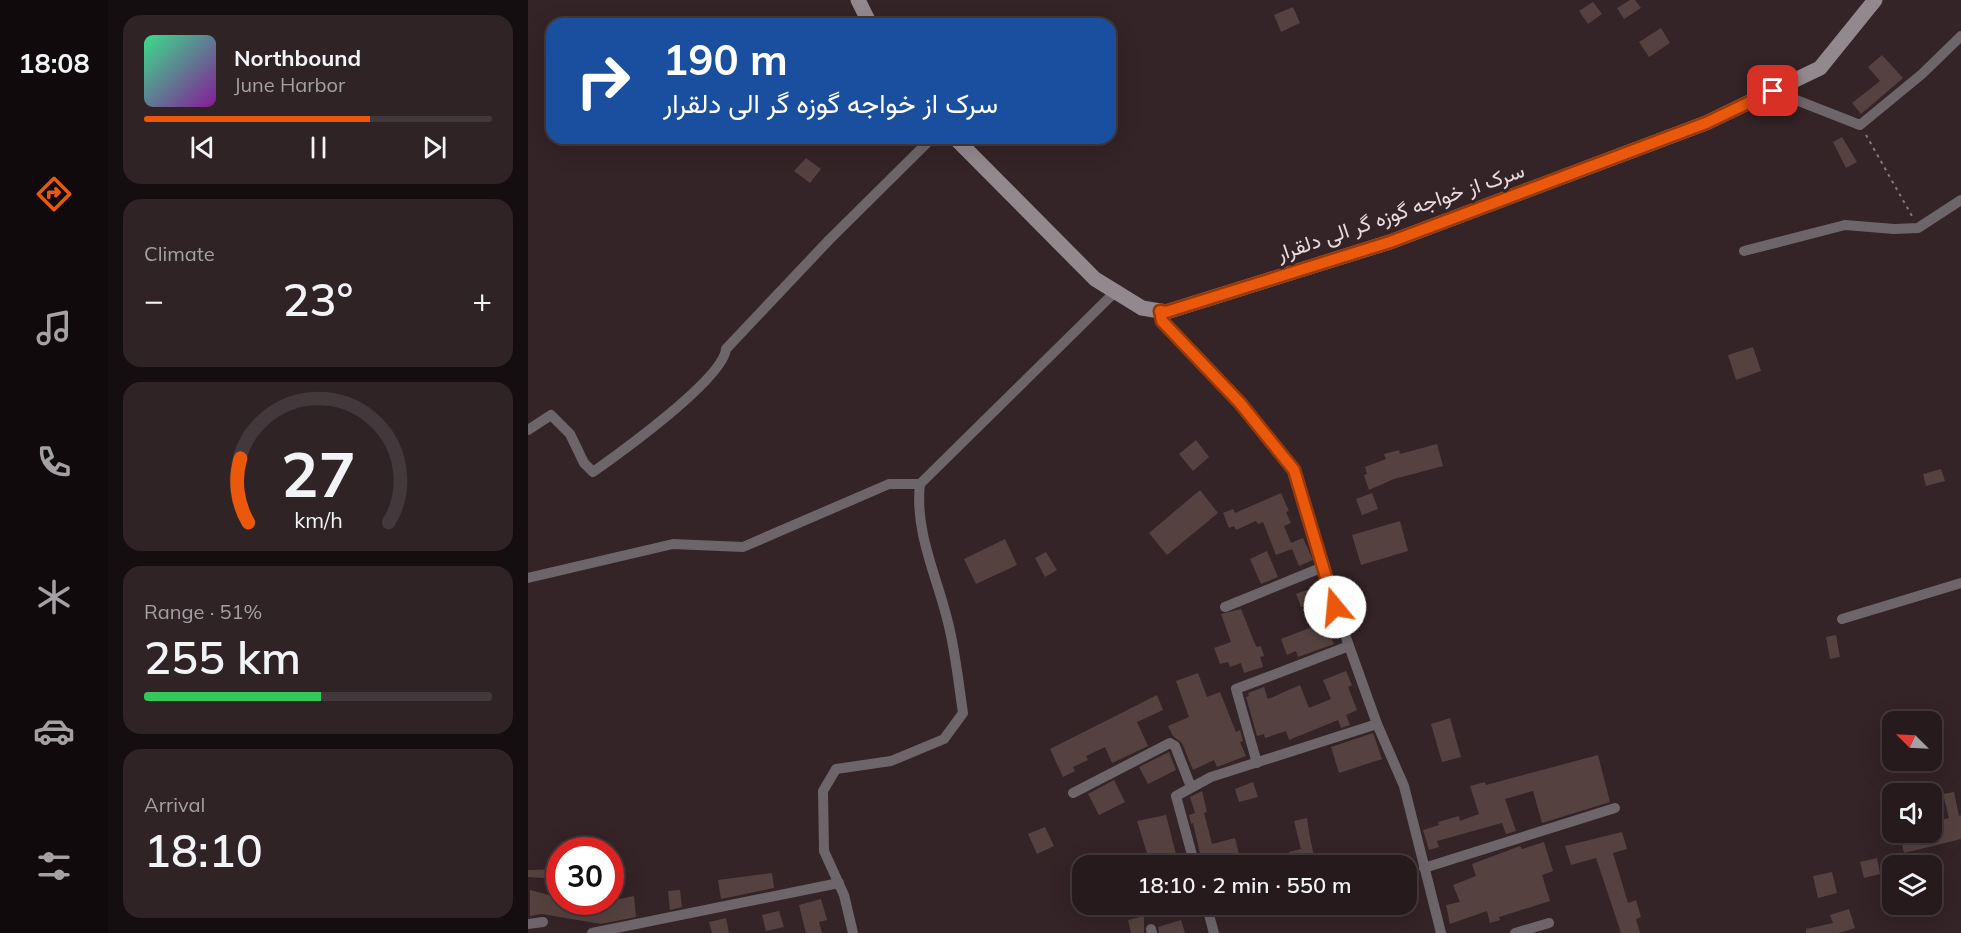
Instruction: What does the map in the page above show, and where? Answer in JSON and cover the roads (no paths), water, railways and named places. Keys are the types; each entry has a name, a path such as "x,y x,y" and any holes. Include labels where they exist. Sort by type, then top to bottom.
{"street":[{"path":"858,0 867,18"},
{"name":"سرک از خواجه گوزه گر الی دلقرار","path":"961,144 1095,279 1142,308 1166,312 1390,242 1706,123 1820,68 1875,0"},
{"path":"1773,91 1860,125 1922,74 1961,36"},
{"path":"528,430 551,415 570,434 584,462 594,472 651,429 710,376 725,356 726,349 829,240 926,144"},
{"path":"1744,251 1845,225 1894,229 1918,228 1961,200"},
{"path":"528,578 673,544 742,547 889,484 920,484 1115,292"},
{"path":"1160,311 1162,321 1240,403 1294,470 1349,646 1377,724 1404,786 1441,933"},
{"path":"853,933 844,895 824,851 823,790 836,769 891,761 944,738 963,713 950,631 920,524 920,484"},
{"path":"1226,607 1323,567"},
{"path":"1842,619 1961,583"},
{"path":"1257,763 1236,689 1349,646"},
{"path":"1192,855 1176,796 1211,777 1377,724"},
{"path":"1073,793 1170,743 1175,746 1191,788"},
{"path":"1424,868 1614,808"},
{"path":"592,933 839,883"},
{"path":"1209,915 1214,933"},
{"path":"528,924 543,922"},
{"path":"1515,933 1549,924"}]}
